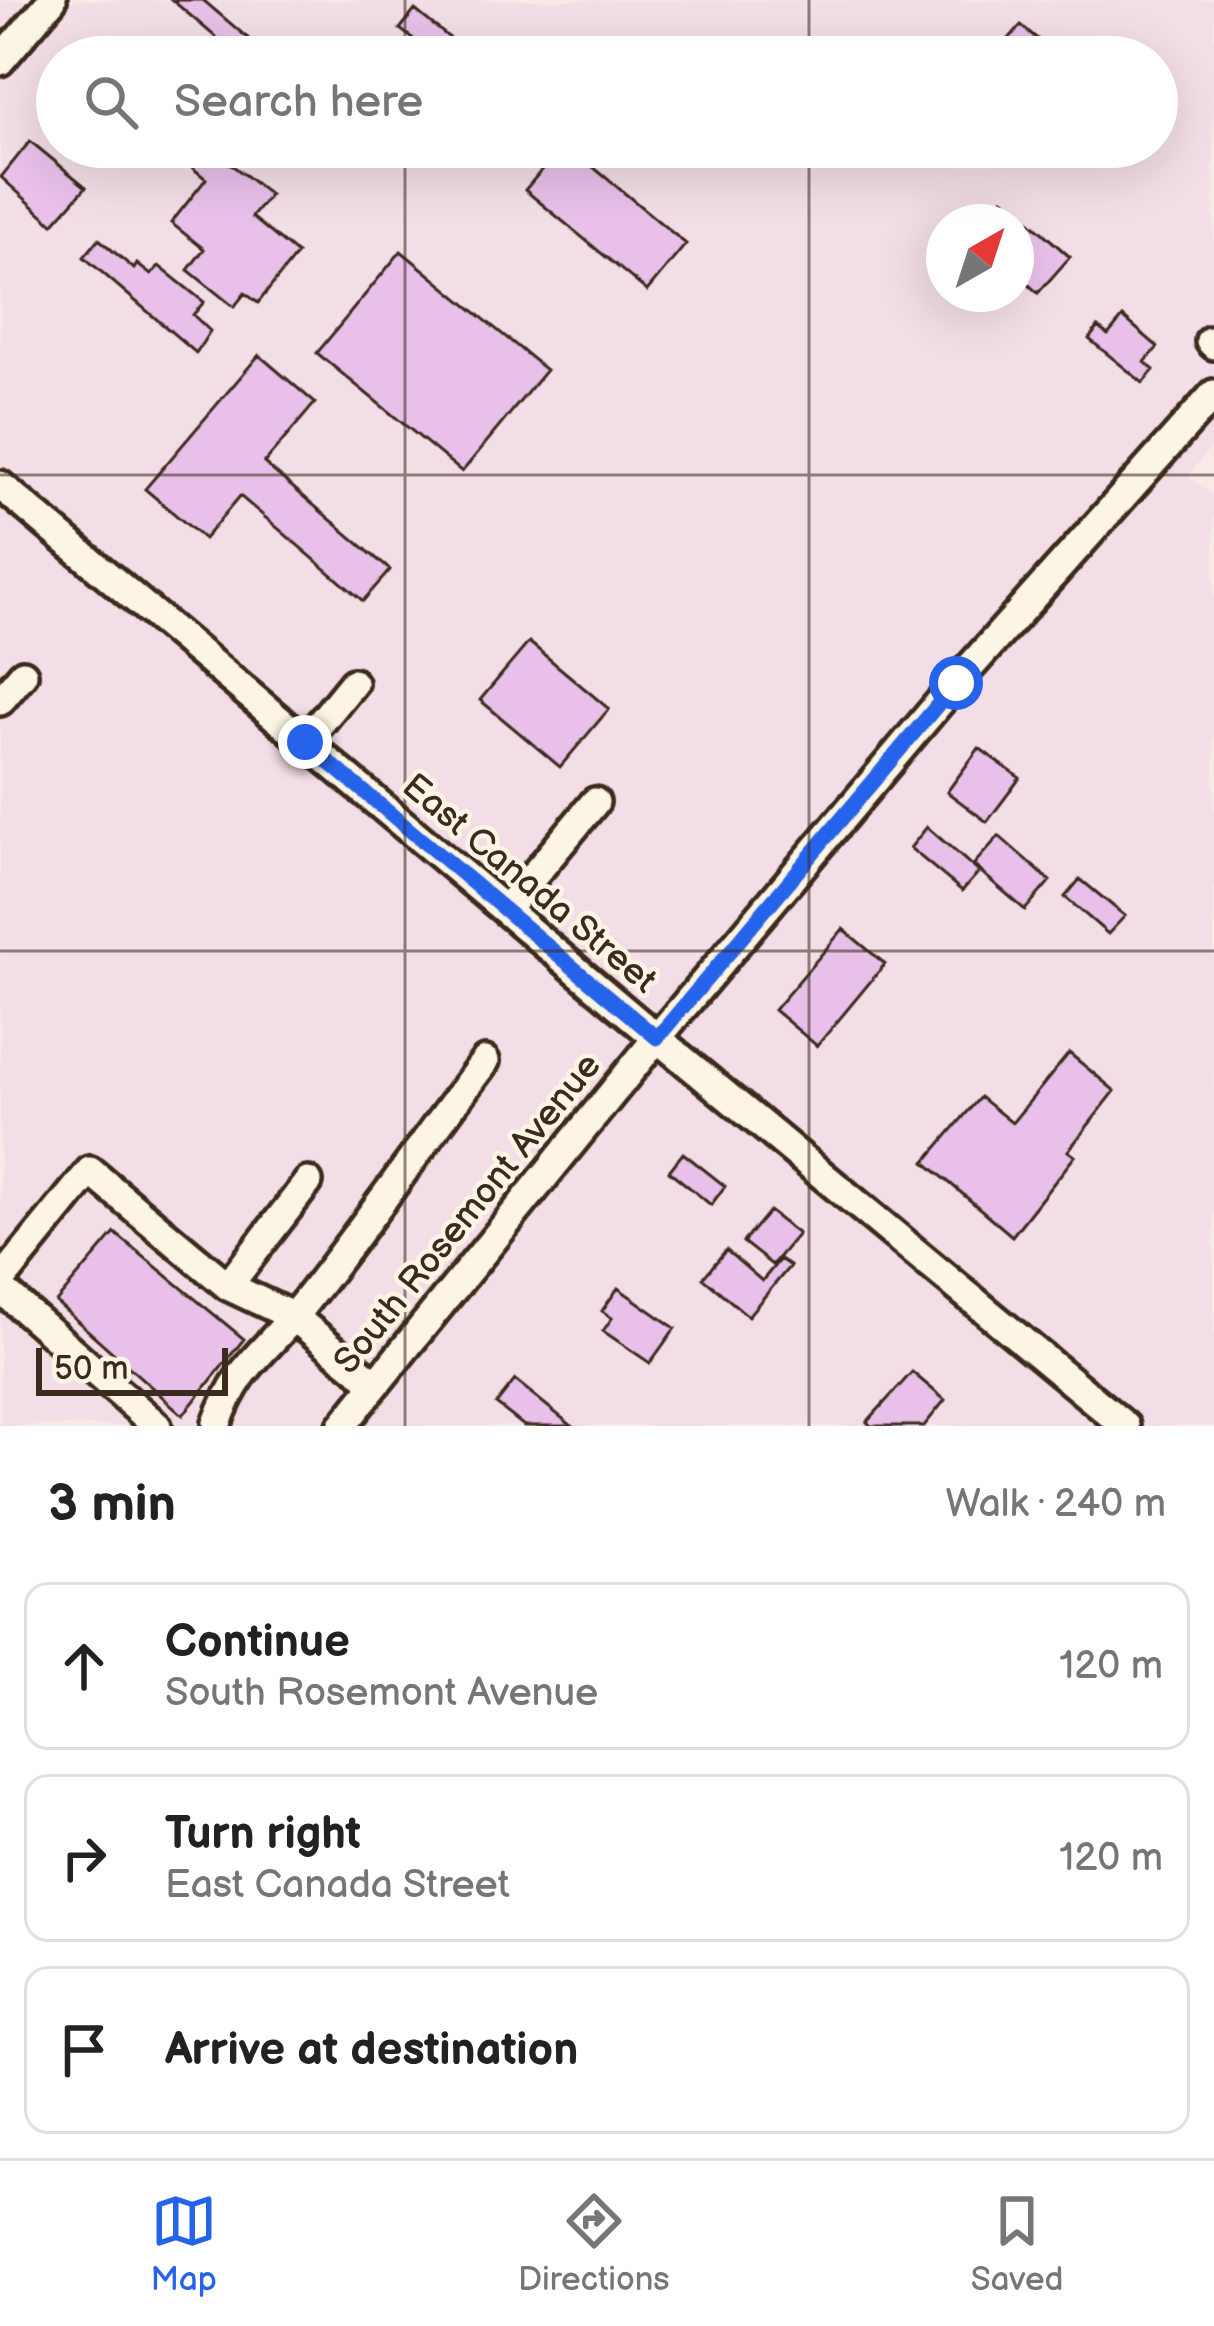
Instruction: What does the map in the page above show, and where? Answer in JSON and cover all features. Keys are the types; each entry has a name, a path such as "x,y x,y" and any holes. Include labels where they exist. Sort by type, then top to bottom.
{"street":[{"path":"0,61 52,0"},
{"name":"South Rosemont Avenue","path":"343,1426 657,1038 956,683 1214,394"},
{"name":"East Canada Street","path":"0,485 1125,1426"},
{"path":"0,701 23,674"},
{"path":"305,742 353,683"},
{"path":"505,910 595,802"},
{"path":"219,1425 231,1387 293,1317 484,1061"},
{"path":"157,1426 0,1285 90,1171 228,1286 293,1317 376,1384"},
{"path":"228,1286 308,1181"}],"shaded area":[{"path":"0,0 1214,0 1214,443 1188,476 1214,497 1214,1426 0,1426"}],"building":[{"path":"172,0 203,0 245,36 214,36"},
{"path":"415,10 447,36 409,36 400,29"},
{"path":"1021,25 1034,36 1011,36"},
{"path":"30,141 36,146 36,168 63,168 86,187 53,224 1,177"},
{"path":"193,168 236,168 270,195 252,217 297,254 258,303 245,293 234,307 188,270 204,249 171,223 206,179"},
{"path":"543,168 594,168 686,244 647,291 525,190"},
{"path":"1034,225 1070,257 1038,293 1034,289"},
{"path":"99,239 134,269 137,264 151,275 159,266 204,302 193,315 210,331 196,353 84,257"},
{"path":"401,251 546,370 462,472 317,353"},
{"path":"1123,317 1158,347 1145,362 1154,370 1143,383 1089,339 1098,327 1108,335"},
{"path":"259,355 315,403 264,463 390,570 363,601 240,496 204,539 145,489"},
{"path":"529,642 609,709 560,767 480,700"},
{"path":"979,748 1020,778 987,822 947,792"},
{"path":"927,827 979,872 962,891 910,848"},
{"path":"999,836 1050,881 1025,910 973,865"},
{"path":"1080,879 1125,916 1108,934 1065,897"},
{"path":"843,929 885,964 817,1046 774,1010"},
{"path":"1069,1053 1115,1091 1068,1151 1075,1156 1012,1236 925,1162 980,1097 1012,1123"},
{"path":"683,1153 725,1186 711,1205 669,1171"},
{"path":"769,1211 798,1234 772,1265 743,1242"},
{"path":"115,1233 244,1339 183,1415 56,1302"},
{"path":"726,1250 762,1281 780,1259 790,1266 748,1316 703,1278"},
{"path":"618,1288 675,1328 650,1363 603,1331 612,1318 602,1311"},
{"path":"912,1372 945,1400 924,1426 871,1426 867,1422"},
{"path":"515,1380 572,1426 524,1426 496,1404"}],"route":[{"path":"305,742 657,1038 956,683"}]}
